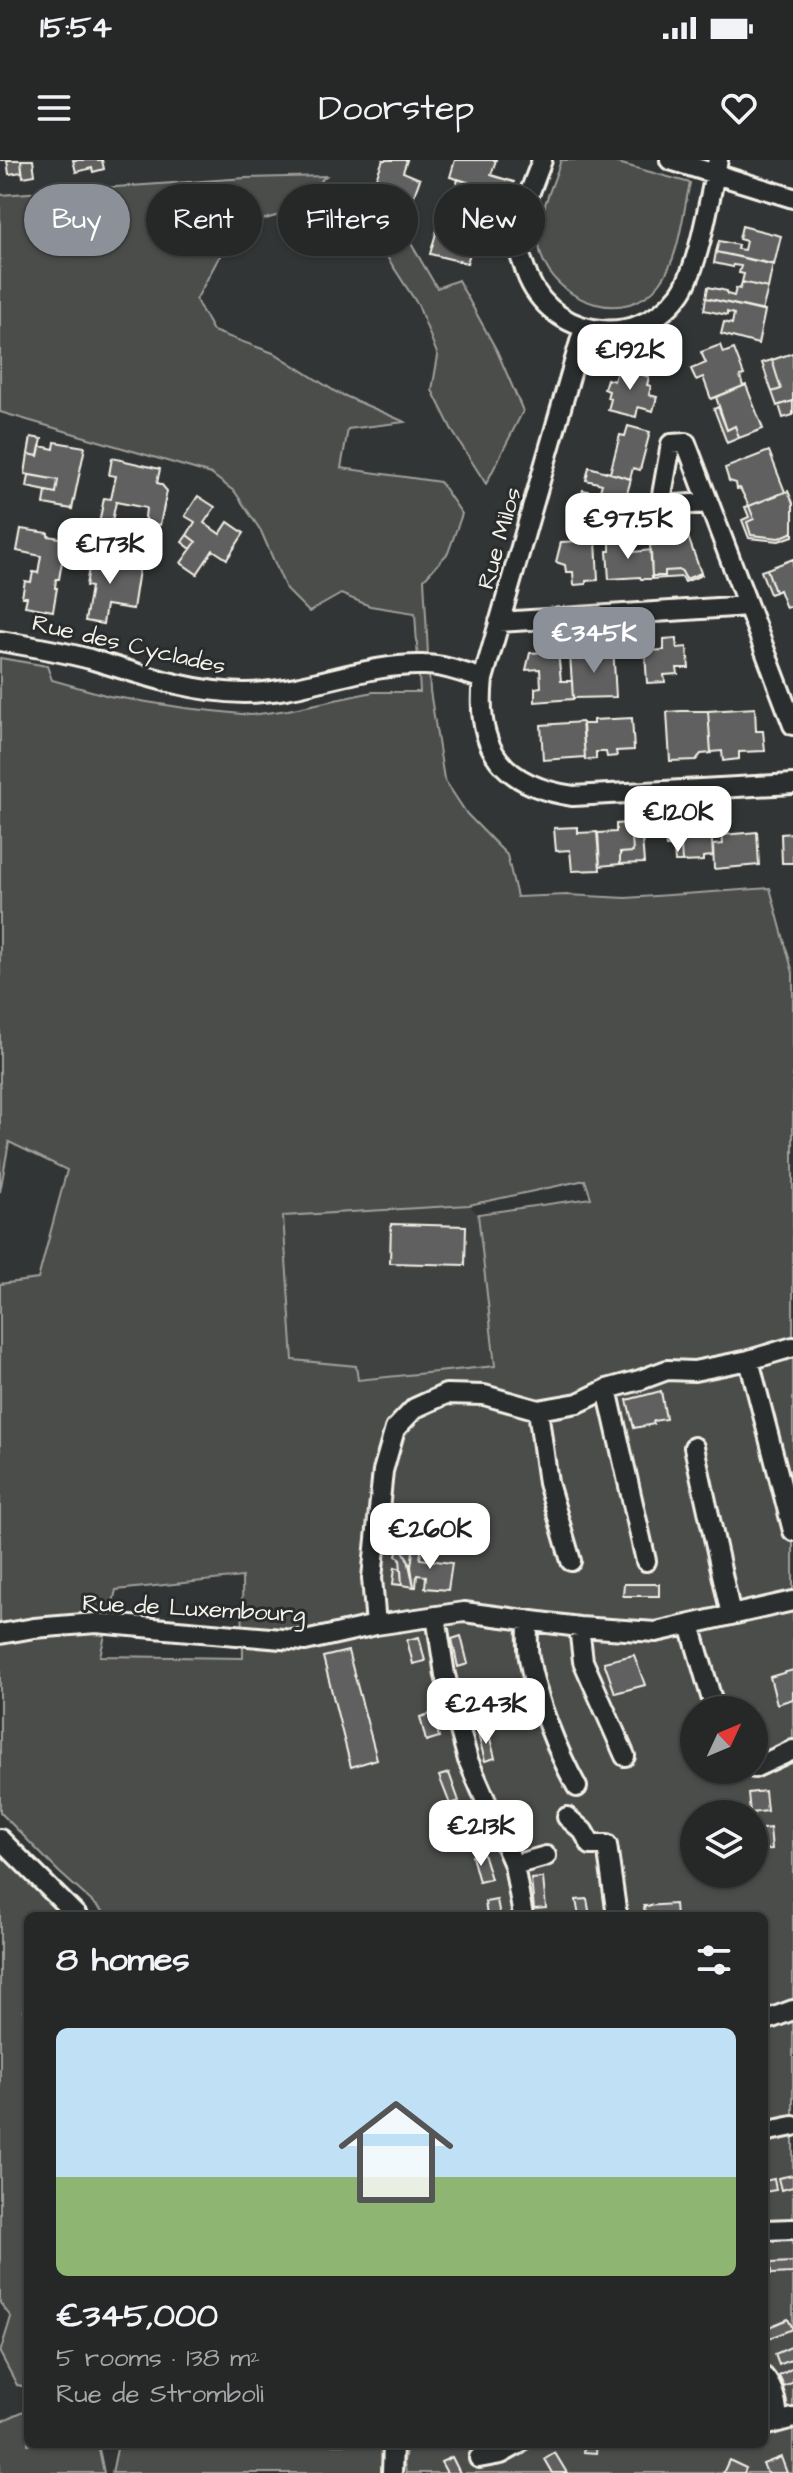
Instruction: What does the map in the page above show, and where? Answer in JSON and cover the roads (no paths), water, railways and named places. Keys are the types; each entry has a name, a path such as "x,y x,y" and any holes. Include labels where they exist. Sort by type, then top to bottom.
{"street":[{"path":"542,160 523,214 519,250 529,284 552,312 584,328 619,331 653,319 680,295 694,262 717,166"},
{"path":"670,160 717,166 793,198"},
{"name":"Rue Milos","path":"584,328 483,679 480,707 485,735 498,760 519,780 545,792 573,796 793,784"},
{"path":"708,503 793,725"},
{"path":"499,622 748,606"},
{"name":"Rue des Cyclades","path":"0,641 51,649 206,690 245,693 284,689 411,665 444,667 483,679"},
{"path":"376,1625 372,1578 383,1471 395,1429 415,1408 446,1394 484,1395 538,1410 578,1403 607,1389 667,1370 694,1371 793,1347"},
{"path":"749,1360 793,1531"},
{"path":"607,1389 646,1561"},
{"path":"538,1410 548,1483 571,1561"},
{"path":"694,1447 731,1615"},
{"name":"Rue de Luxembourg","path":"0,1634 96,1623 305,1641 376,1625 464,1612 579,1627 656,1632 793,1601"},
{"path":"436,1616 445,1675 468,1760 514,1865 522,1912"},
{"path":"528,1620 529,1658 540,1697 561,1758 577,1787"},
{"path":"690,1625 711,1696"},
{"path":"579,1627 583,1661 625,1756"},
{"path":"768,1762 793,1750"},
{"path":"567,1817 583,1831 591,1845 607,1845 616,1912"},
{"path":"0,1839 73,1912"},
{"path":"514,1865 546,1856"},
{"path":"768,2019 793,2010"},
{"path":"768,2131 793,2126"},
{"path":"768,2230 793,2229"},
{"path":"768,2382 778,2422"},
{"path":"392,2473 393,2448"},
{"path":"479,2458 501,2454 512,2448"}]}
